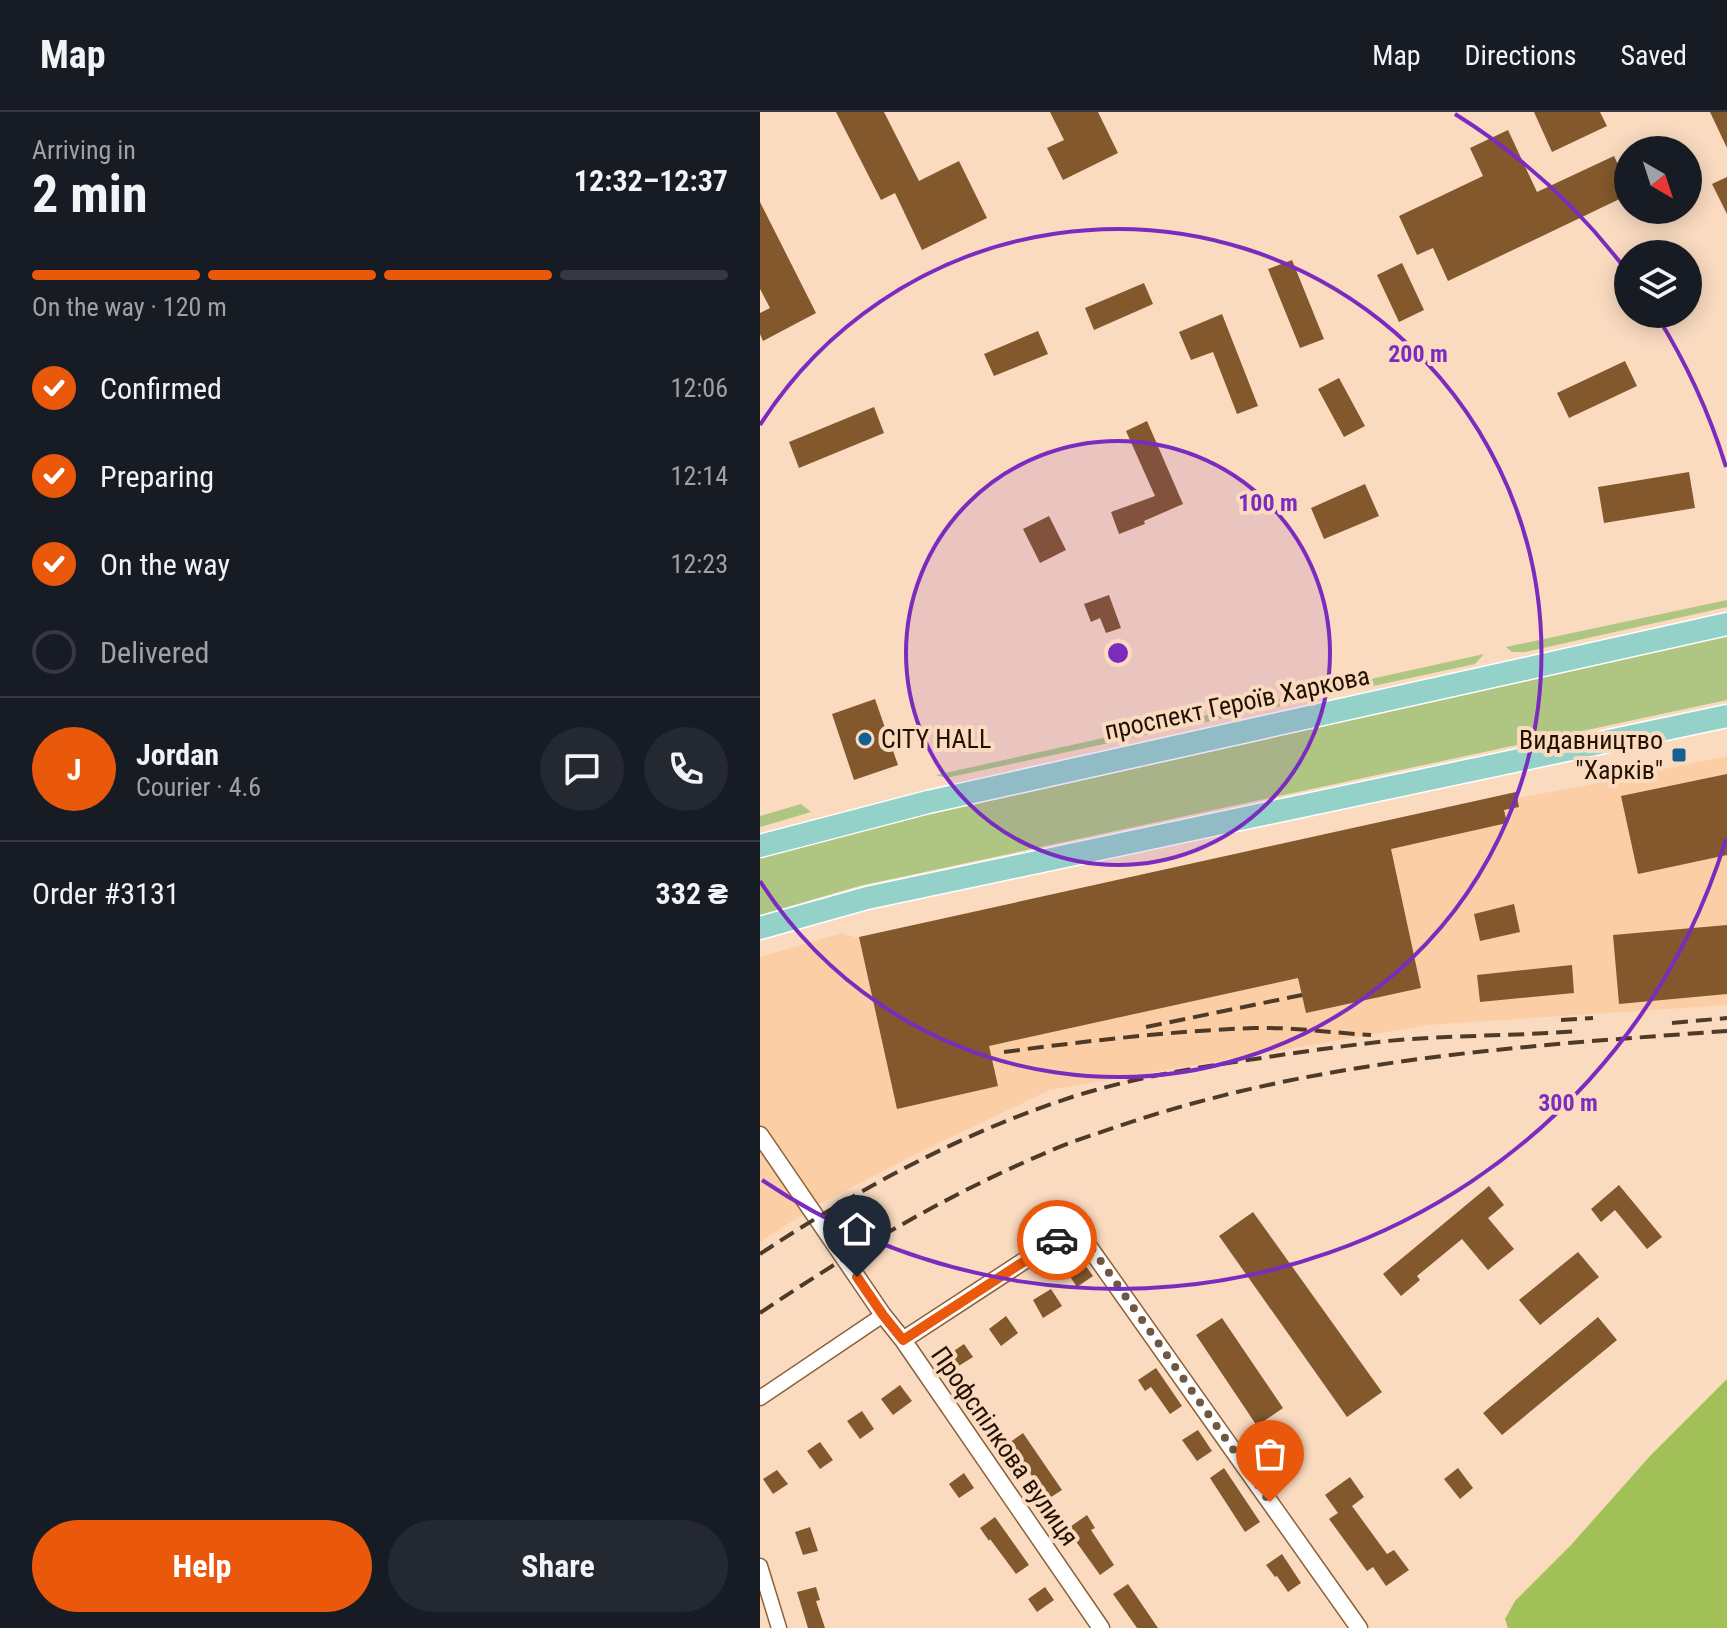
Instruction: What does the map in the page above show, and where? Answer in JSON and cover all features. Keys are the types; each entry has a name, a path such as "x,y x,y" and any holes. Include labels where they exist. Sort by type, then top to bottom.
{"main road":[{"name":"проспект Героїв Харкова","path":"760,846 928,802 1727,624"},
{"path":"760,928 867,898 1727,716"}],"street":[{"name":"Профспілкова вулиця","path":"760,1135 1101,1628"},
{"path":"903,1340 1062,1236 1076,1234 1088,1243 1359,1628"},
{"path":"760,1398 883,1315"},
{"path":"760,1566 779,1628"}],"shaded area":[{"path":"1727,756 1727,1005 1427,1025 1050,1090 819,1204 760,1242 760,957 842,933 857,938 1347,829"}],"green space":[{"path":"1727,600 1727,607 1525,652 1512,652 1506,647"},
{"path":"1727,636 1727,700 859,886 760,915 760,856 975,799"},
{"path":"1484,654 1475,664 946,778 936,775"},
{"path":"801,804 811,812 760,827 760,816"},
{"path":"1727,1379 1727,1628 1508,1628 1505,1619 1515,1601 1571,1545 1650,1456"}],"building":[{"path":"836,112 884,112 919,181 959,161 987,218 922,250 895,193 881,200"},
{"path":"1050,112 1098,112 1118,153 1063,180 1047,148 1064,140"},
{"path":"1534,112 1600,112 1607,126 1552,152"},
{"path":"1710,112 1727,112 1727,148"},
{"path":"1508,130 1537,192 1614,156 1614,202 1448,281 1433,248 1417,255 1399,216 1483,176 1470,148"},
{"path":"1727,177 1727,214 1712,184"},
{"path":"760,202 816,313 763,341 760,313 770,308 760,289"},
{"path":"1292,260 1324,339 1300,348 1268,269"},
{"path":"1402,263 1424,310 1399,322 1377,275"},
{"path":"1144,283 1153,304 1094,330 1085,308"},
{"path":"1222,314 1258,406 1237,414 1213,352 1191,360 1179,332"},
{"path":"1038,331 1048,354 994,376 984,354"},
{"path":"1625,361 1637,386 1569,418 1557,393"},
{"path":"1339,378 1365,426 1344,437 1318,389"},
{"path":"874,407 884,433 799,468 789,442"},
{"path":"1147,421 1183,504 1119,534 1111,512 1155,496 1126,431"},
{"path":"1689,472 1695,508 1604,523 1598,487"},
{"path":"1365,484 1379,516 1324,539 1311,508"},
{"path":"1049,516 1066,550 1040,563 1023,529"},
{"path":"1109,595 1121,628 1106,633 1100,618 1091,622 1084,604"},
{"name":"CITY HALL","path":"875,699 898,765 854,780 832,714"},
{"path":"1727,774 1727,855 1638,874 1621,796"},
{"path":"1516,792 1519,807 1504,810 1507,823 1391,849 1421,988 1306,1013 1298,978 989,1046 998,1086 897,1109 859,937"},
{"path":"1514,904 1520,932 1480,941 1474,914"},
{"path":"1727,925 1727,994 1619,1004 1613,935"},
{"path":"1572,965 1574,993 1480,1002 1477,975"},
{"path":"1619,1185 1662,1237 1647,1249 1615,1210 1601,1222 1591,1209"},
{"path":"1489,1186 1504,1205 1488,1218 1514,1249 1488,1270 1462,1239 1417,1276 1420,1280 1401,1296 1383,1274"},
{"path":"1253,1212 1382,1392 1347,1417 1219,1236"},
{"path":"1578,1252 1599,1277 1540,1325 1519,1300"},
{"path":"1085,1265 1093,1276 1077,1287 1069,1275"},
{"path":"1051,1289 1062,1306 1043,1318 1033,1300"},
{"path":"1006,1316 1018,1333 1001,1346 989,1329"},
{"path":"1598,1317 1617,1340 1502,1435 1483,1413"},
{"path":"1222,1318 1283,1408 1257,1426 1196,1335"},
{"path":"964,1344 973,1357 957,1367 948,1355"},
{"path":"1156,1368 1182,1406 1170,1414 1151,1387 1145,1391 1138,1380"},
{"path":"900,1385 912,1401 893,1415 881,1399"},
{"path":"862,1411 874,1429 860,1439 847,1421"},
{"path":"1198,1430 1212,1451 1197,1461 1182,1440"},
{"path":"1023,1433 1062,1490 1048,1499 1009,1443"},
{"path":"820,1442 833,1460 820,1469 807,1451"},
{"path":"1224,1468 1260,1522 1245,1532 1210,1478"},
{"path":"1458,1468 1473,1488 1460,1499 1444,1479"},
{"path":"777,1470 788,1484 773,1494 763,1479"},
{"path":"964,1473 974,1488 959,1498 949,1484"},
{"path":"1350,1477 1364,1497 1352,1506 1387,1554 1394,1550 1409,1570 1386,1586 1373,1567 1367,1571 1329,1519 1338,1513 1325,1495"},
{"path":"1087,1515 1095,1528 1091,1530 1114,1565 1100,1575 1067,1529"},
{"path":"995,1517 1029,1565 1016,1574 980,1528"},
{"path":"810,1527 818,1551 803,1555 795,1532"},
{"path":"1282,1554 1301,1583 1288,1592 1266,1565"},
{"path":"1128,1584 1158,1628 1137,1628 1113,1594"},
{"path":"816,1587 820,1600 816,1601 825,1628 808,1628 797,1592"},
{"path":"1045,1587 1054,1600 1037,1612 1028,1599"}],"railway":[{"path":"1146,1027 1302,995"},
{"path":"1561,1020 1593,1018"},
{"path":"1672,1023 1727,1018"},
{"path":"1004,1052 1224,1029 1284,1028 1371,1035"},
{"path":"760,1254 911,1165 1031,1111 1095,1090 1186,1070 1370,1043 1580,1031"},
{"path":"760,1313 865,1246 1012,1168 1067,1144 1193,1103 1343,1070 1419,1059 1727,1031"}],"way so far":[{"path":"1057,1240 1076,1234 1088,1243 1270,1502"}],"place":[{"name":"CITY HALL","path":"865,739"},
{"name":"Видавництво \"Харків\"","path":"1679,755"}],"route":[{"path":"857,1277 903,1340 1057,1240"}]}
